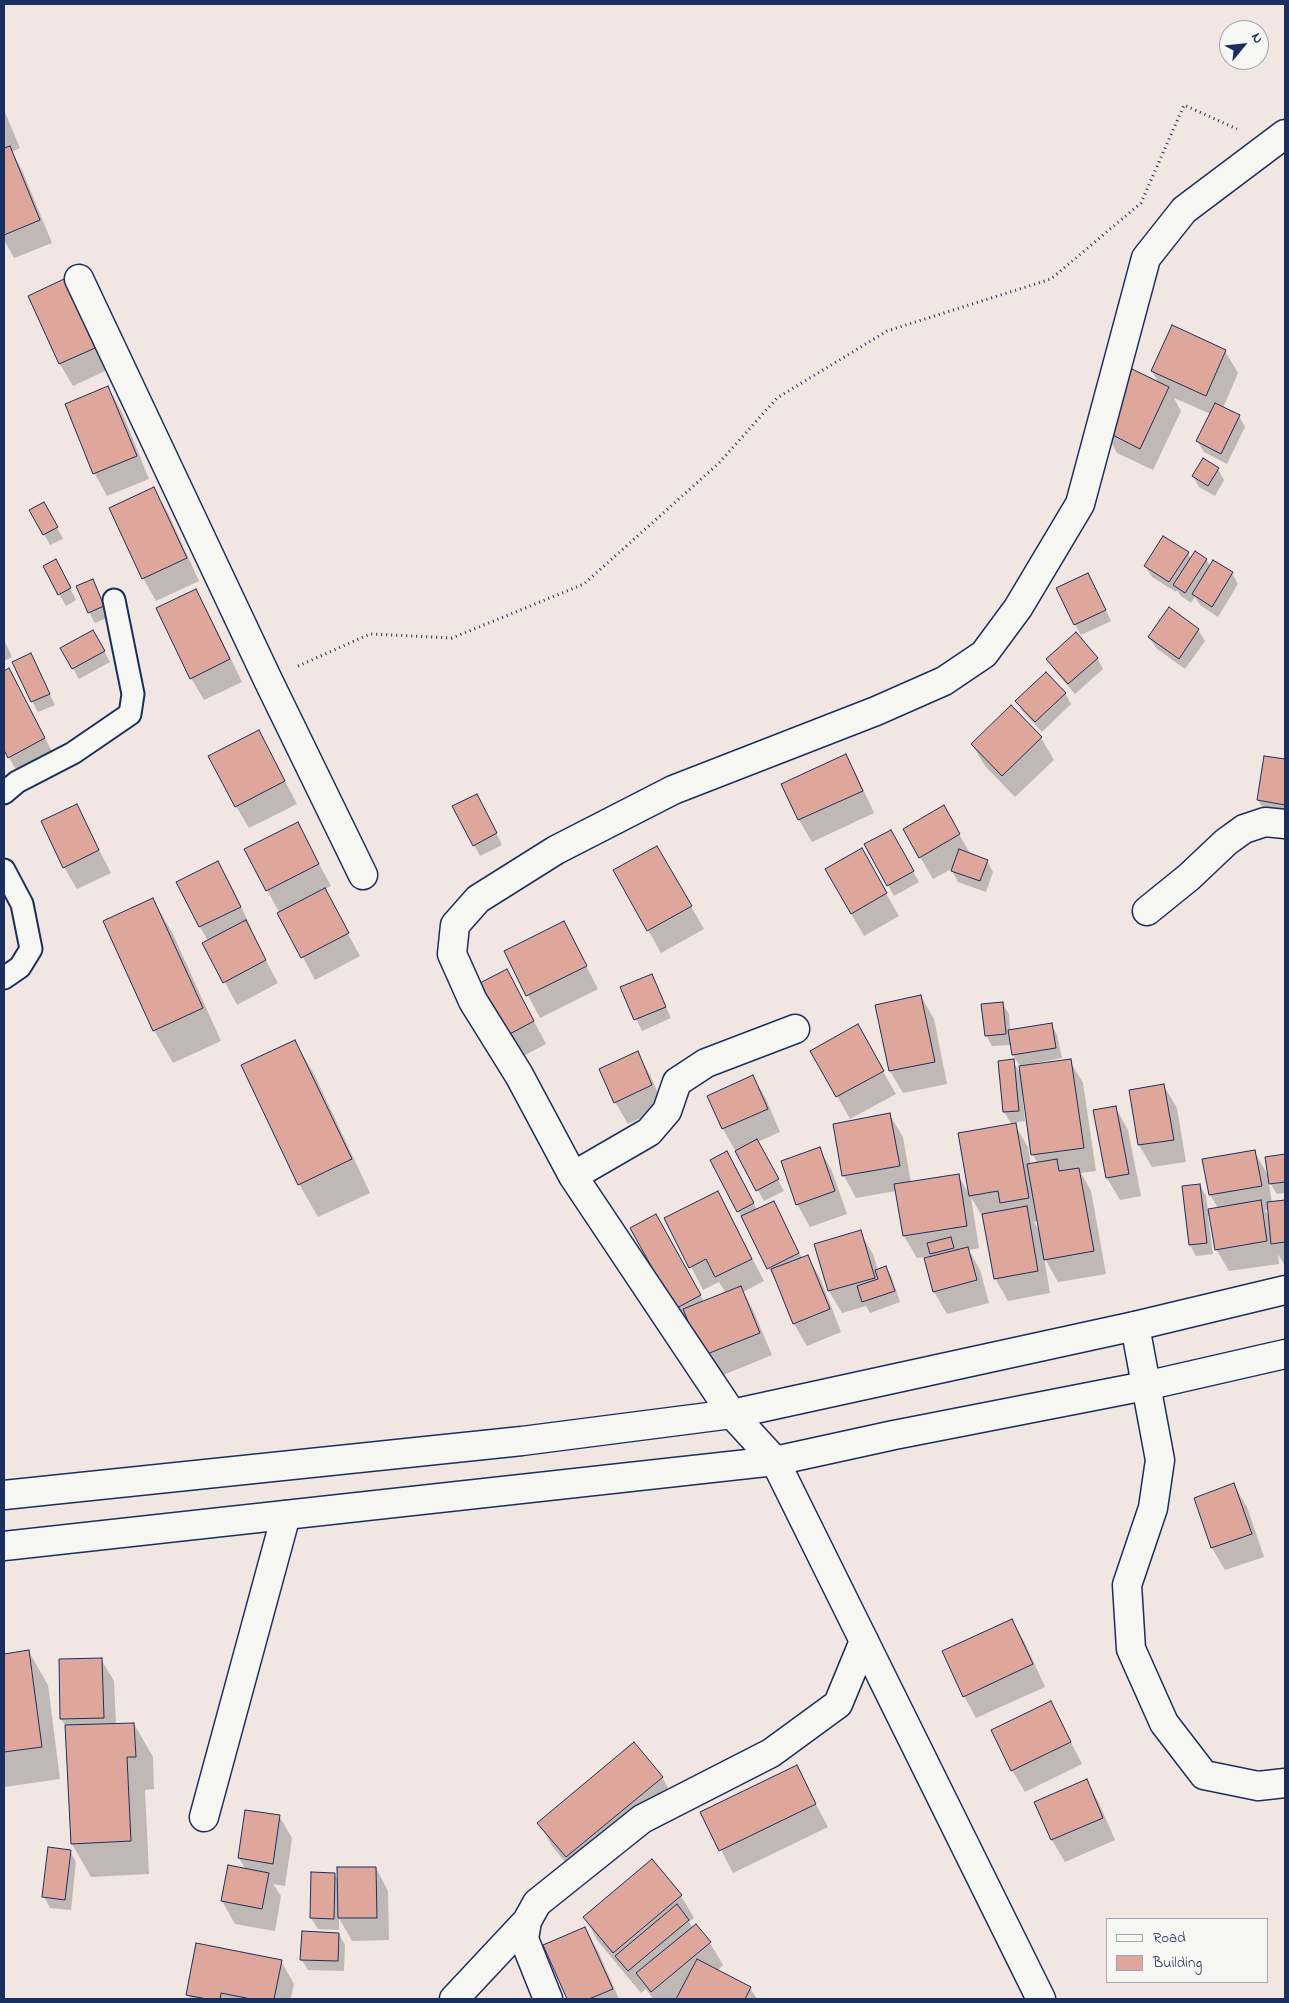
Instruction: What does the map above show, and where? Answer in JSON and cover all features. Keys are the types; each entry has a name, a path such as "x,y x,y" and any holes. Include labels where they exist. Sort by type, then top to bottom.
{"street":[{"path":"1041,1999 775,1461 732,1414 573,1176 519,1075 473,1002 452,954 455,926 478,899 556,850 665,794 876,711 944,681 984,654 1018,608 1080,504 1146,258 1184,210 1278,139"},
{"path":"79,279 268,680 363,875"},
{"path":"1147,911 1189,878 1226,842 1244,829 1265,822 1285,824"},
{"path":"573,1176 649,1132 667,1112 677,1082 706,1063 796,1029"},
{"path":"4,1495 522,1441 732,1414 1135,1326 1285,1290"},
{"path":"1135,1326 1160,1460 1153,1508 1127,1586 1132,1649 1164,1723 1204,1775 1258,1786 1285,1783"},
{"path":"4,1546 775,1461 894,1435 1145,1386 1285,1354"},
{"path":"204,1817 286,1515"},
{"path":"454,1999 527,1921 537,1903 642,1819 771,1754 838,1704 864,1641"},
{"path":"527,1921 524,1939 548,1999"}],"lane":[{"path":"4,793 17,782 73,753 130,714 133,694 114,600"},
{"path":"4,870 22,904 31,949 20,967 4,978"}],"path":[{"path":"268,680 370,634 452,638 584,584 719,464 777,398 887,331 1052,279 1141,203 1184,105 1278,139"}],"building":[{"path":"10,146 40,220 4,235 4,148"},
{"path":"64,279 95,348 59,364 28,296"},
{"path":"1172,325 1226,350 1206,396 1151,371"},
{"path":"1132,369 1169,387 1140,449 1103,430"},
{"path":"108,386 137,456 93,474 65,404"},
{"path":"1215,403 1240,415 1221,454 1196,441"},
{"path":"1203,458 1219,468 1208,486 1192,476"},
{"path":"154,487 187,558 142,579 109,508"},
{"path":"44,502 58,527 43,535 29,510"},
{"path":"1163,536 1189,552 1169,582 1144,566"},
{"path":"1195,551 1207,559 1185,593 1173,585"},
{"path":"56,559 71,588 58,595 43,566"},
{"path":"1213,560 1233,572 1212,607 1192,594"},
{"path":"1088,573 1106,610 1074,625 1056,588"},
{"path":"93,579 104,606 88,613 76,586"},
{"path":"196,589 230,659 190,679 156,608"},
{"path":"1169,607 1199,629 1179,659 1148,637"},
{"path":"93,630 105,651 72,669 60,648"},
{"path":"1076,632 1098,658 1068,684 1046,659"},
{"path":"31,653 50,694 31,702 12,662"},
{"path":"9,668 45,738 8,758 4,750 4,671"},
{"path":"1046,672 1066,693 1035,722 1015,701"},
{"path":"1011,705 1042,737 1002,776 971,744"},
{"path":"259,730 285,781 235,807 208,756"},
{"path":"846,754 863,791 798,820 781,784"},
{"path":"1264,756 1285,759 1285,805 1257,800"},
{"path":"477,794 497,833 473,846 452,806"},
{"path":"77,804 99,850 63,868 41,821"},
{"path":"944,805 960,834 919,858 903,829"},
{"path":"298,822 319,864 266,891 244,849"},
{"path":"891,830 914,871 887,886 864,844"},
{"path":"657,846 692,906 647,931 613,870"},
{"path":"862,848 887,893 851,914 825,869"},
{"path":"959,849 988,860 980,881 951,871"},
{"path":"218,861 241,907 199,927 176,882"},
{"path":"325,888 349,933 301,958 277,913"},
{"path":"153,898 203,1008 153,1031 103,921"},
{"path":"246,920 266,960 223,983 202,943"},
{"path":"564,921 587,966 526,996 504,951"},
{"path":"507,969 534,1021 506,1036 480,983"},
{"path":"652,974 666,1007 634,1020 620,987"},
{"path":"921,995 935,1062 889,1071 875,1005"},
{"path":"1003,1002 1006,1034 985,1036 981,1004"},
{"path":"1052,1023 1056,1048 1012,1055 1008,1030"},
{"path":"858,1024 884,1071 836,1097 810,1051"},
{"path":"295,1040 352,1159 298,1185 241,1065"},
{"path":"638,1051 652,1085 614,1103 599,1069"},
{"path":"1014,1059 1019,1111 1003,1112 998,1061"},
{"path":"1071,1059 1084,1148 1031,1155 1019,1066"},
{"path":"753,1075 768,1109 722,1129 707,1096"},
{"path":"1164,1084 1174,1140 1138,1145 1129,1090"},
{"path":"1116,1106 1129,1174 1106,1178 1093,1110"},
{"path":"890,1113 900,1166 842,1176 833,1124"},
{"path":"1016,1123 1029,1198 1000,1203 998,1191 969,1196 958,1133"},
{"path":"757,1139 779,1179 756,1191 735,1151"},
{"path":"820,1147 835,1191 796,1205 781,1161"},
{"path":"1255,1150 1262,1186 1209,1195 1202,1159"},
{"path":"727,1151 754,1203 737,1212 710,1160"},
{"path":"1285,1154 1285,1182 1269,1184 1265,1157"},
{"path":"1057,1159 1059,1171 1079,1168 1094,1251 1044,1260 1027,1164"},
{"path":"959,1174 967,1226 903,1236 894,1184"},
{"path":"1200,1184 1207,1243 1189,1245 1182,1186"},
{"path":"718,1191 752,1259 715,1277 706,1259 689,1268 664,1218"},
{"path":"1261,1200 1267,1241 1215,1250 1208,1209"},
{"path":"1285,1200 1285,1242 1271,1244 1267,1202"},
{"path":"774,1201 799,1253 767,1269 741,1216"},
{"path":"1027,1206 1038,1271 994,1279 982,1214"},
{"path":"656,1214 701,1295 675,1309 630,1228"},
{"path":"861,1230 875,1278 828,1291 814,1244"},
{"path":"951,1237 954,1248 930,1254 927,1243"},
{"path":"968,1247 977,1280 933,1292 924,1258"},
{"path":"808,1255 830,1309 793,1324 771,1269"},
{"path":"886,1266 895,1291 862,1302 857,1286 878,1279 875,1270"},
{"path":"741,1286 760,1333 702,1356 683,1309"},
{"path":"1234,1483 1252,1534 1211,1548 1194,1498"},
{"path":"1012,1619 1033,1664 963,1697 942,1651"},
{"path":"29,1650 42,1747 4,1752 4,1654"},
{"path":"102,1658 104,1718 60,1719 59,1659"},
{"path":"1051,1701 1071,1742 1011,1771 991,1730"},
{"path":"134,1723 136,1757 127,1757 131,1841 71,1844 65,1725"},
{"path":"634,1742 663,1777 566,1857 537,1823"},
{"path":"797,1765 816,1804 719,1851 700,1812"},
{"path":"1087,1779 1103,1818 1051,1840 1034,1802"},
{"path":"245,1810 280,1815 273,1864 238,1858"},
{"path":"48,1847 71,1850 65,1900 42,1897"},
{"path":"652,1859 682,1895 613,1953 583,1917"},
{"path":"228,1865 269,1873 262,1909 221,1901"},
{"path":"337,1867 376,1867 377,1918 338,1918"},
{"path":"311,1872 335,1873 334,1919 310,1918"},
{"path":"677,1904 689,1920 628,1971 615,1956"},
{"path":"696,1924 711,1942 651,1992 636,1973"},
{"path":"585,1927 613,1989 589,1999 567,1999 543,1945"},
{"path":"302,1931 339,1933 338,1961 300,1960"},
{"path":"196,1943 282,1960 274,1999 251,1999 221,1993 220,1999 207,1999 186,1995"},
{"path":"697,1959 751,1987 745,1999 676,1999"}]}
